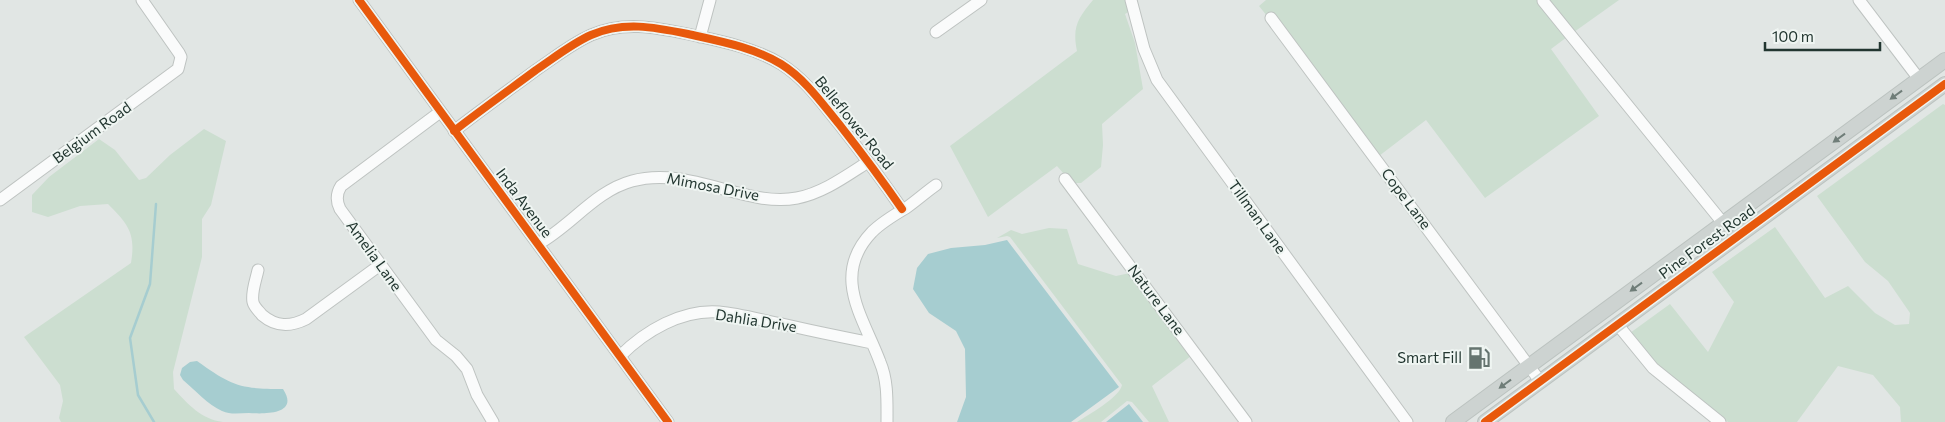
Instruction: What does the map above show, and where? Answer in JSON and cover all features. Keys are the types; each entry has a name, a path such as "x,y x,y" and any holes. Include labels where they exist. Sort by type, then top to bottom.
{"main road":[{"name":"Pine Forest Road","path":"1453,422 1945,60"},
{"name":"Pine Forest Road","path":"1485,422 1813,180 1942,91"}],"street":[{"name":"Belgium Road","path":"0,200 174,73 181,58 174,43 142,0"},
{"name":"Inda Avenue","path":"359,0 668,422"},
{"path":"700,37 710,0"},
{"path":"936,32 981,0"},
{"name":"Tillman Lane","path":"1130,0 1144,49 1158,80 1407,422"},
{"path":"1859,0 1918,79"},
{"path":"1543,1 1723,223"},
{"name":"Cope Lane","path":"1271,18 1540,382"},
{"name":"Belleflower Road","path":"454,131 561,52 582,40 599,32 617,27 644,26 747,49 772,59 790,70 811,89 868,162 902,210"},
{"name":"Amelia Lane","path":"440,112 367,166 339,190 337,200 340,210 436,340 456,356 467,370 477,395 493,422"},
{"name":"Mimosa Drive","path":"538,244 562,228 595,201 632,181 664,177 763,198 791,199 813,194 868,162"},
{"path":"1802,165 1813,180"},
{"name":"Nature Lane","path":"1065,178 1246,422"},
{"path":"887,422 885,377 855,306 852,282 854,262 858,251 872,232 892,215 902,210 936,185"},
{"path":"258,270 253,292 255,306 260,313 274,323 292,325 306,319 380,265"},
{"name":"Dahlia Drive","path":"620,356 642,337 663,325 687,316 715,312 872,343"},
{"path":"1617,324 1653,368 1720,422"}],"green space":[{"path":"1093,0 1126,0 1130,11 1125,14 1135,43 1143,89 1102,124 1101,167 1081,183 1074,183 1057,166 988,217 950,146 1077,51 1076,29 1083,12"},
{"path":"1266,0 1537,0 1567,37 1551,49 1599,116 1485,198 1426,120 1379,156 1273,12 1267,16 1259,6"},
{"path":"1548,0 1619,0 1574,32"},
{"path":"1943,104 1945,105 1945,422 1901,422 1900,407 1873,375 1838,366 1797,422 1728,422 1657,364 1630,333 1670,304 1708,352 1734,302 1712,272 1775,227 1825,298 1848,286 1875,313 1895,325 1909,324 1910,313 1888,281 1865,262 1817,196"},
{"path":"204,129 226,141 211,205 202,219 202,257 173,372 174,389 190,406 208,418 223,422 61,422 59,418 63,401 60,385 24,337 131,263 131,236 121,217 108,204 80,206 48,217 32,212 32,195 49,177 99,139 115,150 139,180 146,178 170,155"},
{"path":"1049,228 1067,229 1078,264 1116,276 1130,273 1191,356 1152,386 1169,422 1149,422 1132,402 1127,401 1101,422 1077,422 1110,400 1120,390 1122,385 1010,237 997,238 1011,230 1022,234"}],"water":[{"path":"1007,240 1119,387 1071,422 957,422 966,397 965,349 956,331 929,313 913,289 917,268 928,254 951,248 985,245"},
{"path":"197,361 228,381 246,387 283,389 287,398 287,404 284,408 271,413 232,413 222,411 202,397 180,375 182,368 190,362"},
{"path":"1129,404 1143,422 1106,422"}],"waterway":[{"path":"154,422 138,395 130,338 150,284 156,204"}],"cycle path":[{"path":"359,0 668,422"},
{"path":"454,131 536,70 591,35 615,28 663,29 736,45 770,58 790,70 826,107 902,209"},
{"path":"1485,422 1945,84"}],"place":[{"name":"Smart Fill","path":"1479,358"}]}
